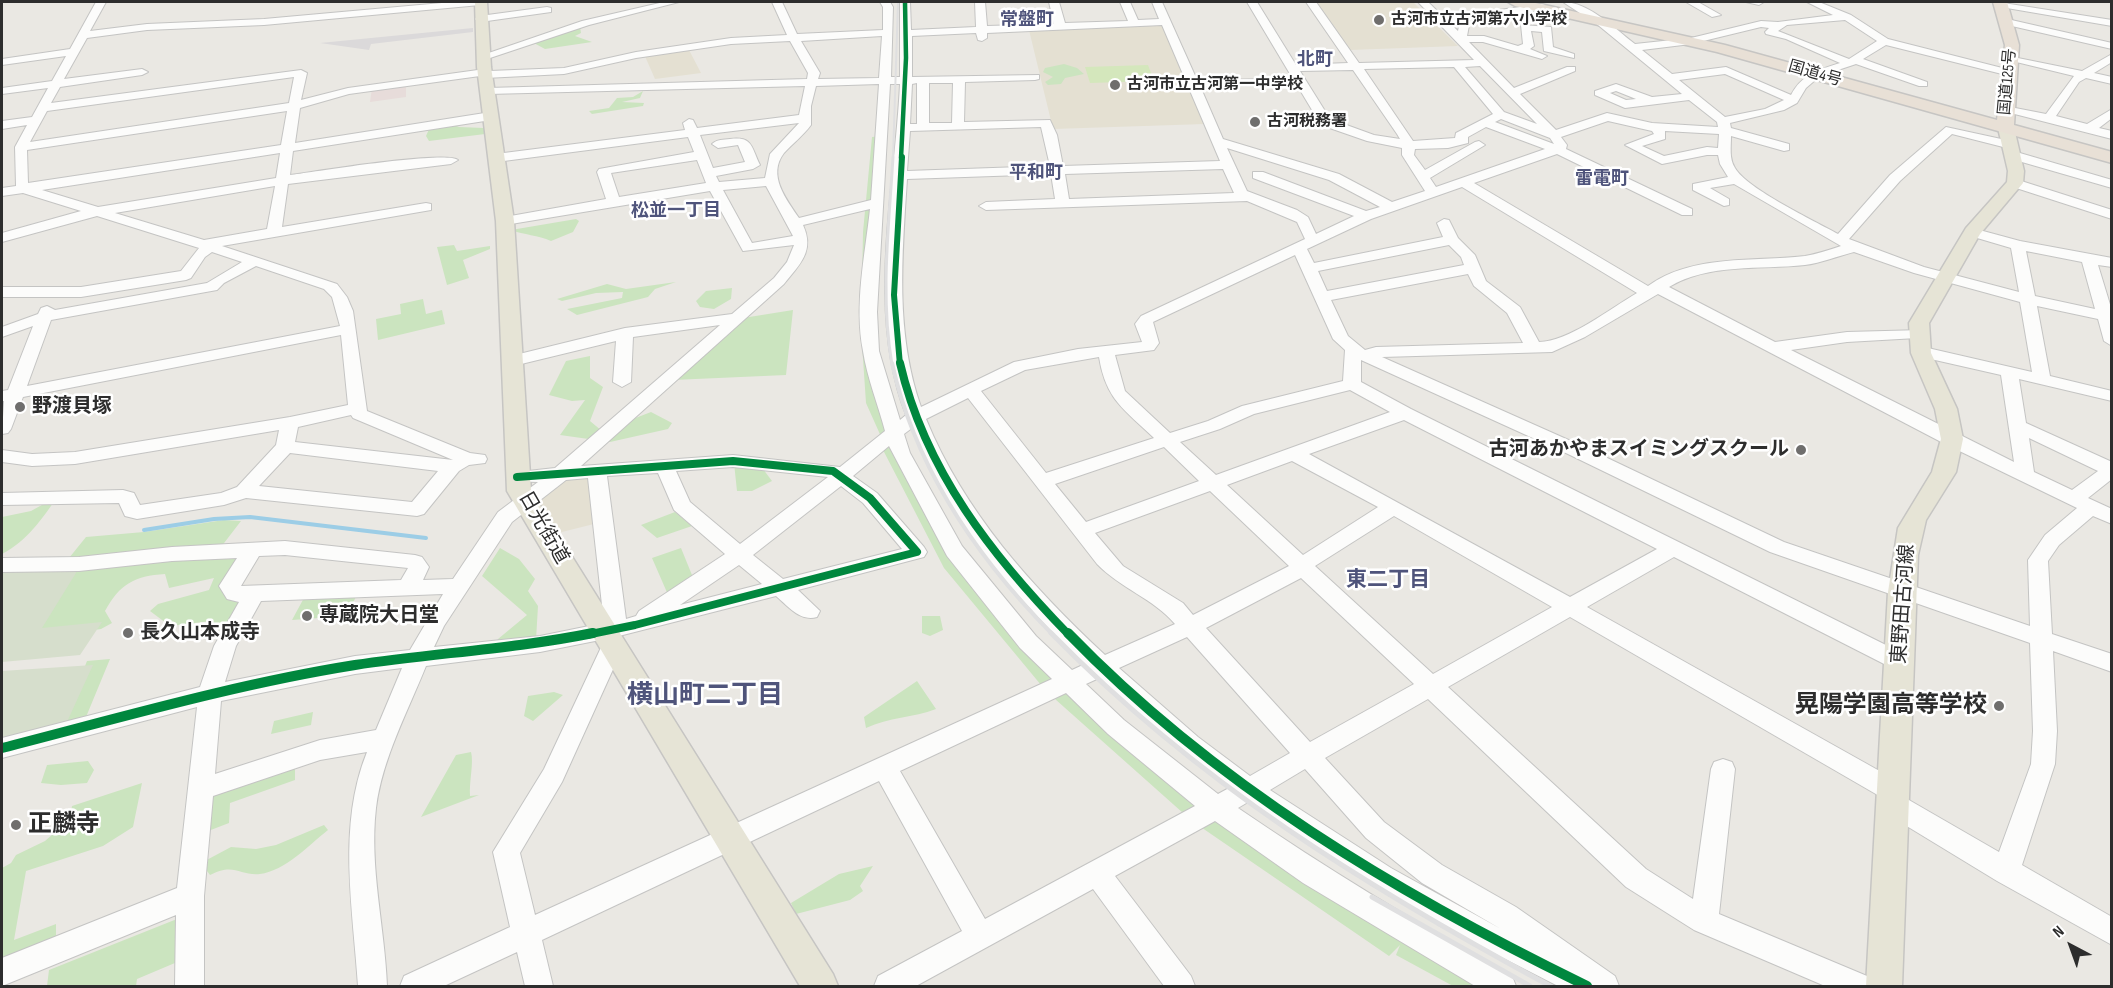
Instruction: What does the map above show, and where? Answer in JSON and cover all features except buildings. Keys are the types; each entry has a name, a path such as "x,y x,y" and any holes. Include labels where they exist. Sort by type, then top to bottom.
{"highway":[{"name":"国道4号","path":"1515,2 1592,18 1690,48 1816,74 2009,134 2112,158"},
{"name":"国道125号","path":"2000,3 2012,40 2009,134"}],"main road":[{"name":"日光街道","path":"480,2 483,57 505,221 519,491 617,633 731,840 820,987"},
{"path":"1918,342 1919,323 1972,232 2015,183 2009,134"},
{"name":"東野田古河線","path":"1884,987 1900,662 1901,592 1909,532 1915,516 1936,489 1949,459 1952,440 1950,419 1918,342"}],"street":[{"path":"101,2 21,147 21,184 24,188 332,287 336,292 349,334 357,408 364,417 466,462"},
{"path":"83,35 147,27 264,22 480,2"},
{"path":"483,57 597,15 633,7 674,2"},
{"path":"373,987 364,898 363,809 370,776 384,739 417,659 435,623 505,517 559,475 736,318 785,273 797,258 802,239 795,223 773,192 769,182 773,160 801,131 814,73 777,2"},
{"path":"885,2 914,81 913,127 900,175 894,298 900,366 940,472 983,539 1031,597 1101,667 1161,722 1248,790 1328,844 1433,906 1587,987"},
{"path":"905,2 883,82 884,110 870,297 871,349 892,434 917,488 958,555 1003,613 1067,682 1133,741 1215,808 1342,895 1502,987"},
{"path":"980,2 982,34"},
{"path":"1054,2 1060,25"},
{"path":"1125,2 1134,23"},
{"path":"1157,2 1226,165 1241,194 1292,213 1303,220"},
{"path":"1252,2 1325,122 1371,138 1409,145 1448,144 1464,140"},
{"path":"1311,2 1409,145 1408,155 1433,192"},
{"path":"1423,2 1465,38 1499,56"},
{"path":"1568,2 1602,23 1725,126 1784,147"},
{"path":"1691,2 1716,15"},
{"path":"1751,2 1760,2"},
{"path":"1812,2 1847,17 1884,41 2011,65 2084,74 2112,81"},
{"path":"2000,3 2112,23"},
{"path":"661,5 671,13"},
{"path":"1443,20 1541,7"},
{"path":"2085,17 2100,9"},
{"path":"480,19 547,10"},
{"path":"1466,17 1465,38 1484,63 1554,135 1561,145 1559,149"},
{"path":"1847,17 1784,22 1770,32 1923,84"},
{"path":"21,147 294,106 348,91 485,73 564,71 645,54 731,41 897,33 982,34 1060,25 1167,22"},
{"path":"2007,22 2112,46"},
{"path":"1630,48 1665,44 1690,48 1750,26 1780,25"},
{"path":"1518,49 1529,46 1526,27 1547,29 1542,53"},
{"path":"1465,38 1490,32 1490,28"},
{"path":"1465,38 1484,39 1518,49 1570,56"},
{"path":"1456,63 1500,115 1554,135 1607,117 1657,127 1725,126 1788,105 1798,96 1801,86 1816,74 1852,61 1884,41"},
{"path":"2,62 73,52"},
{"path":"2049,118 2064,93 2084,74 2112,57"},
{"path":"1291,68 1484,63"},
{"path":"1513,92 1527,89 1571,69"},
{"path":"1669,78 1726,70 1793,100"},
{"path":"2,91 142,72"},
{"path":"41,108 301,73 274,232"},
{"path":"488,91 1035,77"},
{"path":"958,126 959,80"},
{"path":"1193,83 1299,82"},
{"path":"1651,101 1616,87 1599,93 1625,104 1630,104 1691,96"},
{"path":"1630,104 1650,120 1630,121"},
{"path":"614,202 604,172 607,170 697,146 805,112"},
{"path":"2089,129 2112,112"},
{"path":"1479,145 1464,140 1460,136 1500,115"},
{"path":"2,192 491,116"},
{"path":"2009,134 2049,118 2112,135"},
{"path":"2,125 35,120"},
{"path":"913,127 1046,123 1051,135 1063,203"},
{"path":"1485,123 1559,149 1611,171 1687,213"},
{"path":"1725,126 1725,152 1728,169 1737,179 1856,248 1945,277 2108,316"},
{"path":"1657,127 1661,136 1631,145 1662,160 1707,151 1725,152"},
{"path":"1422,177 1507,130"},
{"path":"1840,240 1895,178 1950,130 2009,134 2112,184"},
{"path":"496,158 697,146 742,141 753,165 711,179 614,202 505,221"},
{"path":"1217,141 1354,186 1391,207"},
{"path":"697,146 711,179 748,248 802,239"},
{"path":"617,633 739,555 917,416 1020,366 1043,360 1148,346 1151,343 1143,324 1148,319 1366,216 1559,149"},
{"path":"2,225 55,220 282,181 451,160"},
{"path":"986,206 1063,203 1166,183 1226,165"},
{"path":"900,175 1056,169 1247,196"},
{"path":"1258,175 1366,216"},
{"path":"711,179 769,182"},
{"path":"1724,202 1698,187 1737,179"},
{"path":"1462,182 1652,290 1773,347 1952,440 2112,517"},
{"path":"2015,183 2112,215"},
{"path":"1303,220 1327,201 1354,186"},
{"path":"795,223 877,203"},
{"path":"2,292 55,294 186,275 207,246 274,232 426,207"},
{"path":"2,238 55,220"},
{"path":"1303,220 1309,268 1321,297 1341,339 1359,352 1575,450 1777,547 1901,592 2112,663"},
{"path":"1444,223 1452,240 1464,249 1479,283 1514,310 1534,349"},
{"path":"1972,232 2018,245 2112,263"},
{"path":"1309,268 1452,240"},
{"path":"2018,245 2042,380"},
{"path":"1359,352 1534,349 1552,346 1579,334 1680,273 1699,269 1807,260 1856,248"},
{"path":"2089,259 2108,316 2112,341"},
{"path":"2,332 44,317 212,287 219,280 254,261"},
{"path":"1321,297 1473,268"},
{"path":"2,429 8,395 55,294"},
{"path":"513,361 625,333 736,318"},
{"path":"622,382 625,333"},
{"path":"8,395 349,334"},
{"path":"1773,347 1847,337 1918,342 2009,372 2112,396"},
{"path":"1106,351 1111,380 1117,393 1636,878 1704,921 1857,987"},
{"path":"1352,384 1350,380 1359,352"},
{"path":"2009,372 2025,474"},
{"path":"1043,482 1064,472 1214,424 1248,410 1352,384 1672,549 1900,662"},
{"path":"970,390 1080,531 1116,571 1165,601 1191,626 1375,830 1432,874 1506,916 1598,979 1605,987"},
{"path":"2,456 32,460 75,458 290,423 357,408"},
{"path":"1080,531 1405,413"},
{"path":"2,499 123,496 127,498 132,512 137,512 224,499 244,491 285,447 290,423"},
{"path":"2006,872 2043,764 2045,731 2038,560 2111,470 2017,426"},
{"path":"285,447 466,462"},
{"path":"1292,453 1393,507 1569,608 1892,797 2006,872 2112,932"},
{"path":"2,748 210,694 355,665 617,633 780,587 917,552 870,498 833,471 733,460 597,473 517,477"},
{"path":"244,491 417,509 466,462"},
{"path":"665,467 681,505 688,514 809,611"},
{"path":"539,987 506,852 553,775 617,633 597,473"},
{"path":"414,987 1191,626 1334,549 1342,538 1393,507"},
{"path":"2,565 79,564 172,554 285,548 415,562 419,567 408,587"},
{"path":"888,987 1248,790 1672,549"},
{"path":"253,550 230,586 235,594 461,586"},
{"path":"190,987 190,897 210,694 225,646 255,594"},
{"path":"200,789 320,750 384,739"},
{"path":"885,768 980,937"},
{"path":"1704,921 1723,769"},
{"path":"1097,873 1181,987"},
{"path":"2,972 190,897"}],"shaded area":[{"name":"古河市立古河第六小学校","path":"1311,2 1413,2 1458,46 1350,50"},
{"name":"古河市立古河第一中学校","path":"1163,24 1205,124 1053,129 1029,30"},
{"path":"473,28 473,32 371,44 369,50 320,43"},
{"path":"688,48 701,73 655,79 644,54"},
{"path":"406,85 406,97 370,102 372,88"},
{"path":"592,477 598,523 558,533 535,499 558,479"}],"green space":[{"path":"580,27 581,33 575,36 592,42 545,49 532,42"},
{"path":"1064,64 1077,68 1084,74 1065,78 1061,84 1048,85 1045,82 1053,77 1043,72 1045,68"},
{"path":"1148,65 1154,81 1090,83 1085,67"},
{"path":"643,91 640,98 622,102 644,103 643,106 592,114 589,111 609,108 617,98 633,97"},
{"path":"452,124 459,127 484,128 485,134 429,141 426,136 430,127"},
{"path":"883,136 870,298 892,434 883,441 866,403 861,329 863,232 872,137"},
{"path":"576,219 579,221 573,232 551,241 511,230"},
{"path":"454,245 457,251 490,246 490,249 463,260 469,278 447,285 437,247"},
{"path":"676,282 655,289 648,297 577,315 567,309 622,298 623,292 596,293 562,301 557,299 607,284 626,289"},
{"path":"732,288 731,299 714,309 700,307 696,301 706,291"},
{"path":"423,299 426,314 442,310 445,324 378,340 376,319 401,314 400,304"},
{"path":"793,310 786,375 673,380 743,318"},
{"path":"590,356 590,378 603,387 590,421 602,431 651,412 672,423 668,429 610,442 560,435 585,400 572,401 549,395 566,361"},
{"path":"894,438 921,495 1067,682 1405,939 1492,986 1453,986 1396,955 1400,945 1389,956 1192,821 1046,691 944,568 882,448"},
{"path":"734,463 760,465 772,481 752,491 737,491"},
{"path":"58,496 26,536 2,554 2,517 31,511"},
{"path":"675,512 692,526 657,538 641,525"},
{"path":"224,520 241,521 221,547 69,558 86,537 144,532"},
{"path":"500,548 519,559 535,579 528,591 538,606 536,640 495,645 498,639 527,615 482,576"},
{"path":"681,548 694,580 669,597 652,558"},
{"path":"246,553 229,579 249,600 229,631 218,630 211,621 170,626 150,611 158,604 209,590 214,578 169,588 165,574 136,579 122,588 105,611 112,623 101,629 55,636 28,624 61,573"},
{"path":"17,567 79,568 42,628 102,622 80,655 2,662 2,570"},
{"path":"358,593 346,616 292,620 305,596"},
{"path":"922,616 940,616 943,630 930,636 922,633"},
{"path":"110,659 86,717 61,728 87,661"},
{"path":"93,665 66,724 2,738 2,671"},
{"path":"917,681 936,709 866,728 864,717"},
{"path":"554,692 563,695 533,721 524,716 528,696"},
{"path":"313,712 311,725 271,734 274,721"},
{"path":"471,752 470,796 479,795 421,817 456,755"},
{"path":"88,761 94,770 87,783 61,785 41,783 47,765"},
{"path":"295,762 295,780 230,803 229,823 203,833 205,793"},
{"path":"142,783 133,827 103,846 26,871 14,940 56,924 56,947 2,969 2,868 11,863 16,855 45,841 70,819 72,806"},
{"path":"324,825 328,830 287,863 269,872 253,874 231,869 210,875 201,863 231,847 256,849 276,845"},
{"path":"873,866 860,886 863,891 850,900 796,914 791,903 839,874"},
{"path":"182,917 182,960 137,979 136,986 47,986 49,970"}],"waterway":[{"path":"144,530 214,519 250,517 426,538"}],"railway":[{"path":"893,158 898,2"},
{"path":"892,365 888,339 886,287 893,157"},
{"path":"892,363 902,402 916,439 953,510 999,575 1052,634"},
{"path":"1052,634 1165,738 1225,785 1287,829 1415,910 1550,986"},
{"path":"1372,897 1530,986"}],"cycle path":[{"path":"905,2 906,86 894,278 897,348 911,405 926,443 945,480 967,514 991,548 1045,611 1131,693 1190,744 1252,791 1381,877 1517,952 1587,986"},
{"path":"2,748 210,694 355,665 540,644 635,625 917,552 870,498 833,471 733,461 517,477"}],"place":[{"name":"古河市立古河第六小学校","path":"1379,20"},
{"name":"古河市立古河第一中学校","path":"1115,85"},
{"name":"古河税務署","path":"1255,122"},
{"name":"野渡貝塚","path":"20,407"},
{"name":"古河あかやまスイミングスクール","path":"1801,450"},
{"name":"専蔵院大日堂","path":"307,616"},
{"name":"長久山本成寺","path":"128,633"},
{"name":"晃陽学園高等学校","path":"1999,706"},
{"name":"正麟寺","path":"16,825"}],"district":[{"name":"常盤町","path":"1027,20"},
{"name":"北町","path":"1315,60"},
{"name":"平和町","path":"1036,173"},
{"name":"雷電町","path":"1602,179"},
{"name":"松並一丁目","path":"676,211"},
{"name":"東二丁目","path":"1388,581"},
{"name":"横山町二丁目","path":"705,696"}]}
